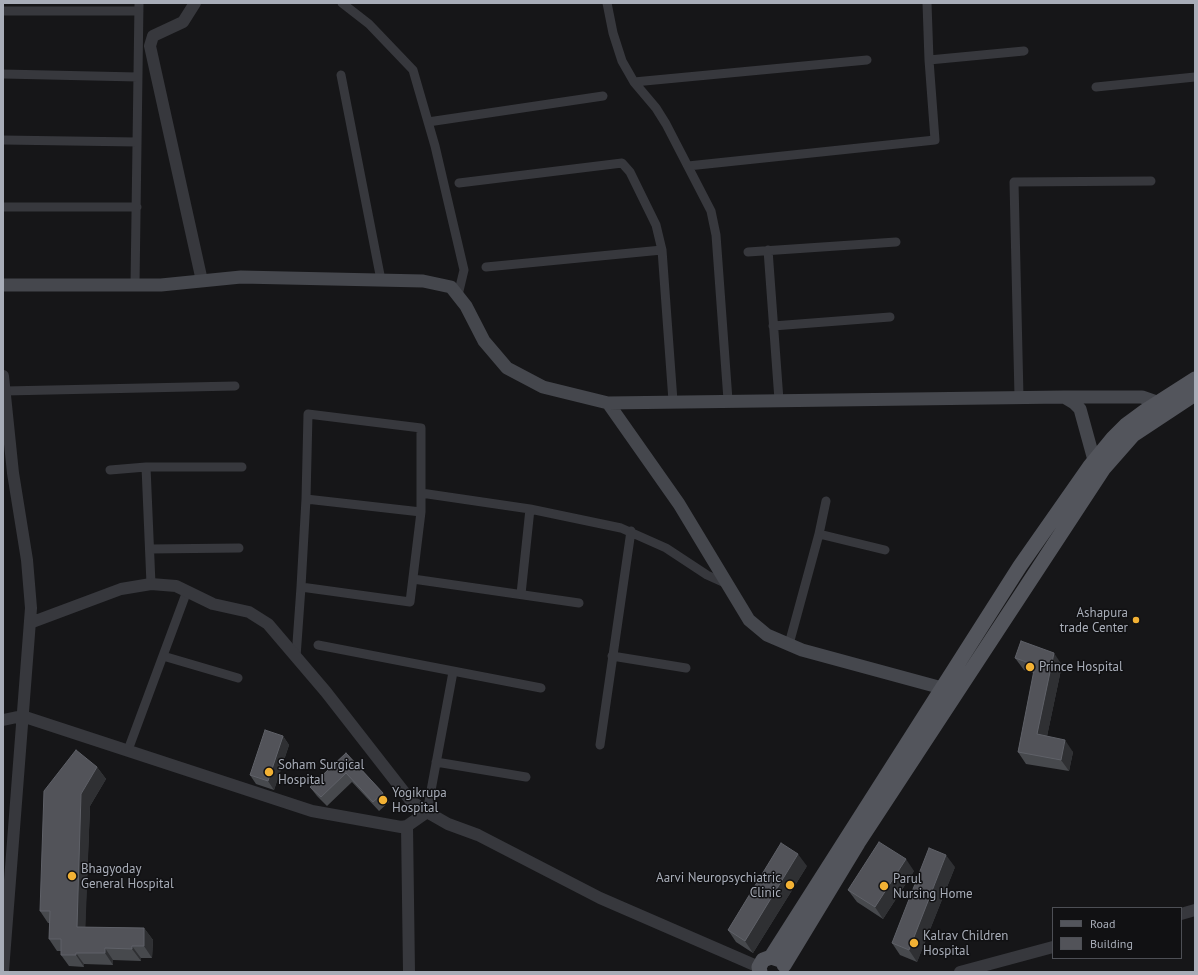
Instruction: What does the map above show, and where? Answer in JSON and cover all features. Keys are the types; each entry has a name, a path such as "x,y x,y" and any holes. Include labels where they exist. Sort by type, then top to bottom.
{"main road":[{"path":"3,284 161,285 241,277 422,281 451,287 466,306 484,341 507,368 543,387 608,403 728,400 1142,397 1159,402 1173,409"},
{"path":"759,970 763,960 771,957 778,958 784,968 1020,566 1099,464 1113,438 1126,425 1159,402 1195,380"},
{"path":"1099,464 1133,435 1195,394"},
{"path":"1064,397 1080,409 1099,464"},
{"path":"608,403 680,504 749,620 767,635 810,652 947,692"},
{"path":"771,957 947,692"}],"street":[{"path":"195,3 183,22 153,36 150,46 202,281"},
{"path":"342,3 368,24 413,70 428,122 464,270 458,295"},
{"path":"607,3 610,24 618,50 634,82 660,114 711,211 716,235 728,400"},
{"path":"688,166 935,140 929,60 927,3"},
{"path":"3,10 139,7 135,285"},
{"path":"929,60 1024,51"},
{"path":"634,82 867,60"},
{"path":"3,74 138,77"},
{"path":"341,75 381,280"},
{"path":"1096,87 1195,77"},
{"path":"428,122 603,96"},
{"path":"3,140 137,142"},
{"path":"459,183 622,163 635,182 656,225 662,250 673,401"},
{"path":"1019,397 1014,182 1151,180"},
{"path":"3,207 137,207"},
{"path":"748,252 896,242"},
{"path":"486,267 662,250"},
{"path":"768,250 779,400"},
{"path":"773,326 890,317"},
{"path":"3,376 13,473 27,560 31,608 3,970"},
{"path":"5,391 235,386"},
{"path":"296,657 300,587 306,499 308,414 421,428 421,512 410,602 300,587"},
{"path":"146,467 151,584"},
{"path":"110,470 146,467 242,467"},
{"path":"421,493 607,524 631,532 666,548 708,575 727,584"},
{"path":"306,499 421,512"},
{"path":"789,644 819,534 826,501"},
{"path":"521,594 530,510"},
{"path":"600,745 631,532"},
{"path":"819,534 885,550"},
{"path":"150,549 239,548"},
{"path":"413,579 579,603"},
{"path":"30,623 121,589 151,584 168,585 213,604 249,612 268,624 411,800 427,812 448,824 478,835 600,898 759,970"},
{"path":"128,750 187,592"},
{"path":"318,645 541,688"},
{"path":"163,656 238,678"},
{"path":"612,656 686,668"},
{"path":"3,720 22,716 312,811 401,827 407,826 427,812 453,672"},
{"path":"436,762 526,777"},
{"path":"407,826 409,972"},
{"path":"1182,914 1195,910"},
{"path":"960,972 1052,947"}],"building":[{"path":"1021,641 1054,653 1037,734 1065,740 1061,760 1018,752 1035,665 1015,658"},
{"path":"265,730 283,736 268,781 250,775"},
{"path":"76,750 97,767 81,794 77,927 144,928 144,946 132,946 132,949 105,948 105,953 76,953 76,955 61,955 61,939 49,939 50,911 40,911 44,791"},
{"path":"346,753 383,793 373,802 346,773 321,797 310,787"},
{"path":"879,842 906,859 875,907 848,890"},
{"path":"781,843 798,854 745,941 728,930"},
{"path":"929,848 946,855 909,950 892,943"}],"place":[{"name":"Ashapura trade Center","path":"1136,620"},
{"name":"Prince Hospital","path":"1030,667"},
{"name":"Soham Surgical Hospital","path":"269,772"},
{"name":"Yogikrupa Hospital","path":"383,800"},
{"name":"Bhagyoday General Hospital","path":"72,876"},
{"name":"Aarvi Neuropsychiatric Clinic","path":"790,885"},
{"name":"Parul Nursing Home","path":"884,886"},
{"name":"Kalrav Children Hospital","path":"914,943"}]}
